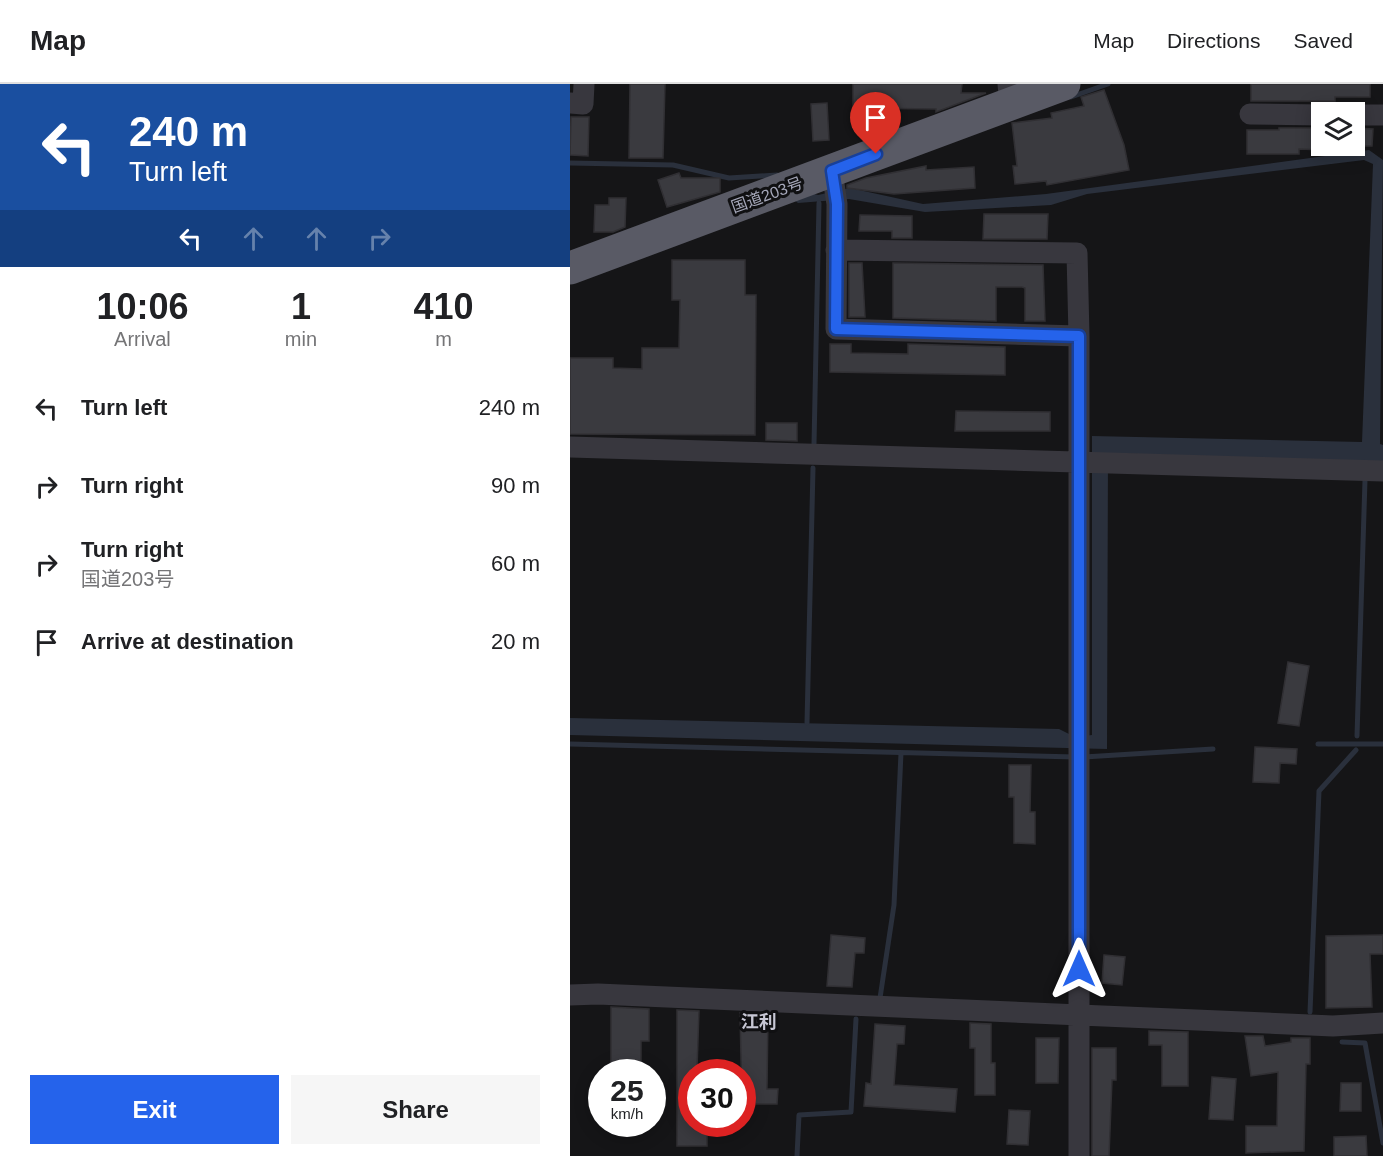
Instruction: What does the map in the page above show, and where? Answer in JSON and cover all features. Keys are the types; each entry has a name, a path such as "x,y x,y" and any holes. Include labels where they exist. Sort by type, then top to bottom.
{"highway":[{"name":"国道203号","path":"570,268 835,186 1009,94 1065,84"}],"street":[{"path":"570,103 583,104 584,84"},
{"path":"1250,114 1311,115"},
{"path":"1365,115 1383,115"},
{"path":"835,186 836,329 1079,336"},
{"path":"836,250 1077,253 1079,336 1079,1156"},
{"path":"570,447 1383,471"},
{"path":"570,995 598,994 1333,1026 1383,1023"}],"water":[{"path":"1369,150 1383,160 1380,444 1383,445 1383,462 1108,453 1107,749 570,735 570,718 1059,729 1075,737 1092,735 1092,436 1362,442 1373,164 1364,160 1087,194 1051,205 925,212 849,199 798,203 793,199 807,192 818,195 850,188 923,204 1046,194 1325,156 1365,156 1365,151"}],"building":[{"path":"630,84 665,84 663,158 629,158"},
{"path":"853,84 962,84 961,93 986,93 936,112 936,109 853,108"},
{"path":"1251,84 1370,84 1370,97 1335,97 1335,101 1251,101"},
{"path":"1104,90 1124,145 1129,170 1047,185 1046,181 1015,184 1013,166 1017,166 1012,123 1052,118 1051,113 1084,106 1081,97"},
{"path":"827,103 829,140 813,141 811,104"},
{"path":"571,117 589,117 588,156 570,155"},
{"path":"1279,128 1311,128 1311,150 1299,149 1299,154 1247,154 1247,130 1279,130"},
{"path":"1365,129 1373,129 1372,146 1365,146"},
{"path":"926,166 926,170 974,167 975,188 894,194 847,188 847,185 866,178"},
{"path":"679,173 681,178 720,178 720,192 667,207 658,180"},
{"path":"609,198 626,198 625,227 613,232 594,232 595,205 609,205"},
{"path":"984,214 1048,214 1047,239 983,239"},
{"path":"860,215 912,216 912,238 892,238 892,231 859,231"},
{"path":"672,260 745,260 745,295 756,295 755,435 570,434 570,358 613,358 613,368 642,369 642,348 679,348 680,300 672,300"},
{"path":"849,263 862,263 865,317 849,317"},
{"path":"893,263 1043,265 1045,321 1025,321 1025,288 1022,287 996,287 996,321 893,318"},
{"path":"830,344 851,344 851,353 908,354 908,344 1005,347 1005,375 830,372"},
{"path":"956,411 1050,412 1050,431 955,431"},
{"path":"766,423 797,423 797,441 766,440"},
{"path":"1288,662 1309,666 1299,726 1278,723"},
{"path":"1255,747 1297,749 1296,764 1280,763 1279,783 1253,782"},
{"path":"1009,765 1031,765 1030,812 1035,812 1035,844 1014,843 1014,797 1009,797"},
{"path":"831,935 865,938 864,953 855,953 852,987 827,986"},
{"path":"1383,935 1383,954 1370,954 1372,1007 1326,1008 1326,936"},
{"path":"1104,955 1125,957 1122,985 1102,983"},
{"path":"611,1007 649,1009 649,1041 641,1041 641,1059 611,1059"},
{"path":"677,1010 699,1011 697,1059 678,1059 678,1137 707,1137 707,1146 677,1146"},
{"path":"740,1013 768,1014 767,1089 778,1089 777,1104 756,1104 756,1059 741,1059"},
{"path":"970,1023 991,1024 991,1063 995,1063 995,1095 975,1095 975,1048 970,1048"},
{"path":"875,1024 905,1026 904,1044 897,1044 894,1085 957,1089 955,1112 864,1106 866,1083 871,1084"},
{"path":"1149,1031 1188,1032 1188,1086 1162,1086 1162,1045 1149,1045"},
{"path":"1245,1036 1263,1036 1265,1046 1291,1042 1291,1038 1310,1038 1310,1064 1306,1064 1304,1151 1246,1153 1246,1126 1277,1126 1278,1072 1251,1076"},
{"path":"1036,1038 1059,1038 1058,1083 1036,1083"},
{"path":"1092,1048 1116,1048 1116,1080 1112,1080 1109,1156 1092,1156"},
{"path":"1212,1077 1236,1079 1233,1120 1209,1119"},
{"path":"1341,1083 1361,1083 1361,1111 1340,1111"},
{"path":"1009,1110 1030,1111 1028,1145 1007,1144"},
{"path":"1366,1136 1367,1156 1334,1156 1334,1137"}],"waterway":[{"path":"1071,97 1108,84"},
{"path":"570,163 673,165 729,178 777,175"},
{"path":"814,444 819,203"},
{"path":"807,723 813,468"},
{"path":"1357,736 1365,480"},
{"path":"570,744 1075,757"},
{"path":"1318,744 1383,744"},
{"path":"1084,757 1213,749"},
{"path":"1310,1012 1319,791 1356,750"},
{"path":"880,998 894,905 901,753"},
{"path":"797,1156 799,1115 851,1112 856,1019"},
{"path":"1342,1042 1365,1043 1383,1143"}],"district":[{"name":"江利","path":"759,1022"}],"route":[{"path":"876,154 832,171 837,204 836,329 1079,336 1079,969"}]}
